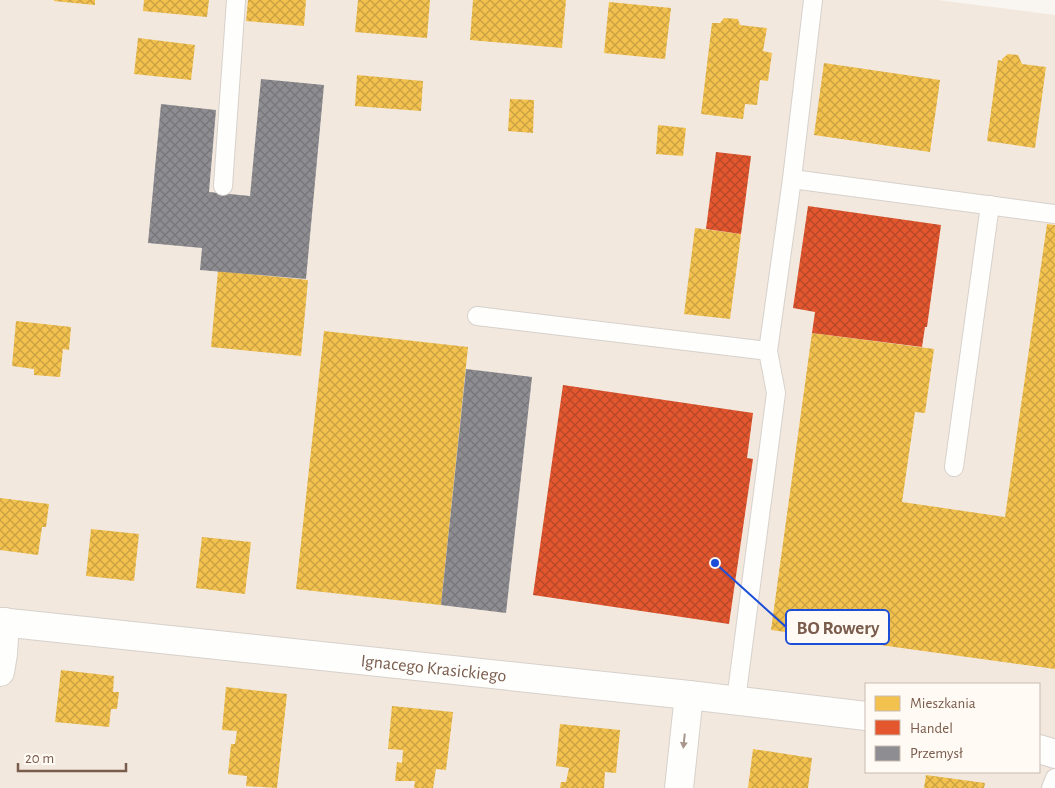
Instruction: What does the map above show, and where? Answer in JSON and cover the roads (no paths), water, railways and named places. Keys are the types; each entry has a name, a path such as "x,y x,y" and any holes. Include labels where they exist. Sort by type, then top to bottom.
{"street":[{"name":"Ignacego Krasickiego","path":"2,622 736,700 865,716"},
{"path":"0,672 3,654 2,622"},
{"path":"679,788 689,695"},
{"path":"1040,749 1055,754"}],"lane":[{"path":"224,186 236,0"},
{"path":"736,700 776,392 768,351 792,179 813,0"},
{"path":"792,179 1055,214"},
{"path":"954,467 990,205"},
{"path":"477,316 768,351"},
{"path":"1051,788 1055,778"}],"place":[{"name":"BO Rowery","path":"715,563"}]}
